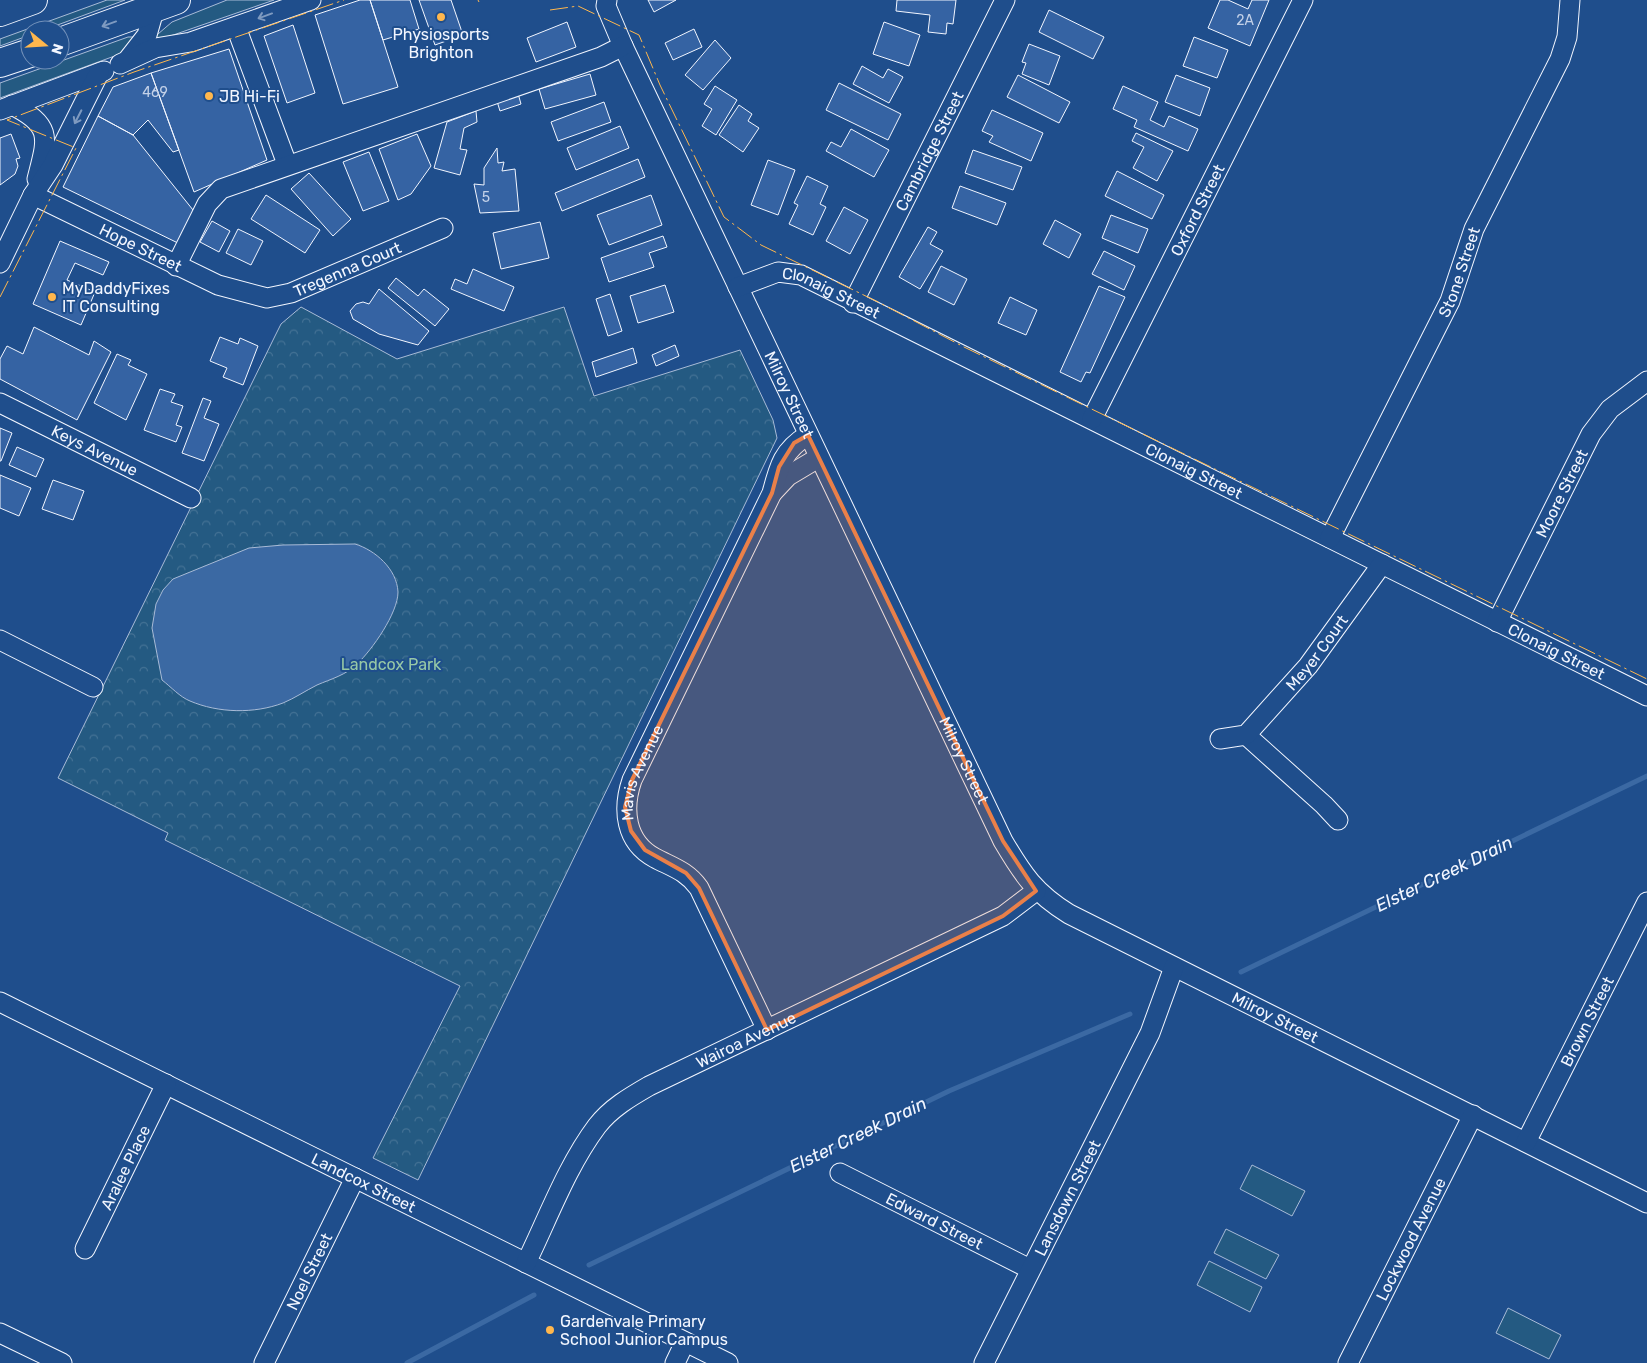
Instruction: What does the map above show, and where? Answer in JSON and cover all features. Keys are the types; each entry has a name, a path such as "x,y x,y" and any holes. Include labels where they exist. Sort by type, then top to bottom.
{"highway":[{"path":"0,12 33,0"},
{"path":"70,38 161,2"},
{"path":"0,63 20,56"}],"street":[{"path":"6,108 99,73 155,48 184,44 311,0"},
{"name":"Cambridge Street","path":"854,303 1005,0"},
{"name":"Oxford Street","path":"1092,419 1303,0"},
{"name":"Stone Street","path":"1330,538 1450,301 1474,229 1560,59 1567,37 1570,0"},
{"path":"120,64 133,54 144,39 161,2"},
{"name":"Milroy Street","path":"606,2 623,46 818,458 1003,841 1021,873 1036,891 1069,914 1647,1203"},
{"path":"236,27 287,164"},
{"path":"176,266 207,204 221,188 601,57 623,46"},
{"path":"0,263 33,195 53,165 99,73"},
{"path":"6,108 35,119 46,134 45,146 33,195"},
{"name":"Hope Street","path":"33,195 176,266 218,285 250,295"},
{"name":"Tregenna Court","path":"250,295 267,298 290,293 443,228"},
{"name":"Clonaig Street","path":"738,287 778,272 793,273 1092,419 1647,696"},
{"name":"Moore Street","path":"1497,622 1591,434 1610,409 1647,381"},
{"name":"Keys Avenue","path":"0,403 191,498"},
{"name":"Mavis Avenue","path":"767,1030 699,888 686,873 653,857 645,850 631,831 626,807 632,780 772,493 779,468 790,447 808,435"},
{"name":"Mavis Avenue","path":"772,493 788,476 818,458"},
{"name":"Meyer Court","path":"1246,735 1308,666 1382,564"},
{"path":"0,640 93,687"},
{"path":"1220,739 1246,735 1324,804 1338,820"},
{"name":"Wairoa Avenue","path":"526,1263 576,1161 598,1125 616,1107 649,1086 1003,916 1036,891"},
{"name":"Brown Street","path":"1526,1142 1647,902"},
{"name":"Lansdown Street","path":"984,1363 1181,971"},
{"name":"Landcox Street","path":"0,1002 728,1363"},
{"name":"Aralee Place","path":"85,1249 166,1084"},
{"name":"Lockwood Avenue","path":"1348,1363 1473,1115"},
{"name":"Edward Street","path":"840,1173 1030,1269"},
{"name":"Noel Street","path":"264,1363 355,1178"},
{"path":"0,1332 62,1363"},
{"path":"675,1363 685,1342"}],"highlighted area":[{"path":"808,435 1003,841 1036,891 1003,916 767,1030 699,888 686,873 645,850 631,831 625,807 632,780 772,493 779,467 794,443"}],"green space":[{"path":"107,0 125,0 70,20 52,20"},
{"path":"227,0 274,0 156,41 151,40 172,22"},
{"path":"20,32 20,39 0,46 0,39"},
{"path":"128,37 138,37 130,47 120,54 0,98 0,83 36,70 70,70 70,58"},
{"name":"Landcox Park","path":"301,307 397,359 564,307 594,396 740,350 773,420 777,438 418,1180 373,1158 460,986 165,840 168,833 58,778 281,324"},
{"path":"1252,1165 1305,1191 1292,1216 1240,1189"},
{"path":"1226,1229 1279,1255 1266,1279 1214,1253"},
{"path":"1209,1261 1262,1287 1250,1312 1197,1285"},
{"path":"1508,1308 1561,1335 1549,1359 1496,1333"}],"shaded area":[{"path":"355,544 370,551 384,562 394,576 398,592 394,610 377,641 363,658 348,671 272,707 236,711 212,708 190,701 162,680 152,628 156,604 163,590 173,579 249,548 283,545"}],"building":[{"path":"360,0 370,0 398,87 343,104 315,15"},
{"path":"370,0 410,0 419,29 383,40"},
{"name":"Physiosports Brighton","path":"419,0 451,0 463,35 435,45"},
{"path":"648,0 676,0 654,12"},
{"path":"897,0 956,0 953,24 947,23 946,34 928,32 930,15 896,11"},
{"path":"1220,0 1228,0 1248,9 1252,0 1269,0 1250,46 1208,28"},
{"path":"1049,10 1104,37 1093,59 1039,32"},
{"path":"567,22 576,47 536,62 527,38"},
{"path":"884,22 920,35 909,66 873,54"},
{"path":"293,25 315,93 287,103 264,36"},
{"path":"694,29 702,47 673,60 665,43"},
{"path":"1194,37 1228,50 1217,78 1183,66"},
{"path":"715,40 731,58 703,90 685,75"},
{"path":"1029,44 1060,56 1049,85 1022,74 1026,63 1022,62"},
{"path":"229,49 267,160 194,192 151,73"},
{"path":"862,66 883,78 888,69 903,77 889,103 853,84"},
{"path":"151,73 179,150 173,152 148,120 133,135 98,116 113,87"},
{"path":"590,74 596,95 545,109 539,89"},
{"path":"1018,75 1070,102 1059,123 1007,97"},
{"path":"1176,75 1210,88 1200,116 1165,102"},
{"path":"839,83 901,114 888,140 826,110"},
{"path":"715,86 737,100 716,135 702,126 712,109 704,104"},
{"path":"1123,86 1158,102 1150,120 1164,127 1169,116 1198,129 1188,151 1134,127 1137,120 1113,109"},
{"path":"517,90 521,104 500,111 496,98"},
{"path":"604,102 611,122 558,141 551,122"},
{"path":"739,105 752,114 748,121 759,128 743,152 719,135"},
{"path":"992,110 1043,133 1031,161 989,142 993,136 982,131"},
{"path":"476,111 477,122 464,128 460,149 467,150 460,175 434,168 447,122"},
{"path":"98,116 133,135 197,215 182,245 63,187"},
{"path":"620,126 629,148 576,170 567,148"},
{"path":"851,129 889,150 874,177 826,151 831,142 841,147"},
{"path":"1136,133 1173,151 1157,181 1133,168 1144,147 1132,141"},
{"path":"11,134 20,158 16,159 18,166 15,174 0,185 0,138"},
{"path":"417,134 431,166 411,194 398,200 379,149"},
{"path":"497,148 498,163 504,162 502,171 515,169 519,211 480,213 474,184 484,185 484,168"},
{"path":"973,150 1022,167 1013,190 965,173"},
{"path":"369,152 389,201 363,211 343,162"},
{"path":"638,159 645,177 562,211 555,193"},
{"path":"768,160 795,170 778,215 751,205"},
{"path":"1117,171 1164,195 1152,219 1105,196"},
{"path":"309,173 351,219 333,236 291,189"},
{"path":"807,176 828,186 820,204 826,207 813,235 789,224 798,205 794,203"},
{"path":"960,186 1006,203 997,225 952,208"},
{"path":"266,195 320,230 305,253 251,219"},
{"path":"651,195 662,225 609,245 597,215"},
{"path":"844,207 868,220 850,254 826,241"},
{"path":"1111,215 1148,229 1138,253 1102,238"},
{"path":"1055,220 1081,234 1069,258 1043,244"},
{"path":"212,221 230,231 219,252 200,242"},
{"path":"540,222 549,258 501,269 493,233"},
{"path":"928,227 937,232 930,244 943,251 920,289 899,277"},
{"path":"238,229 263,241 251,265 226,253"},
{"path":"663,236 667,247 649,253 654,267 609,282 601,258"},
{"path":"60,241 109,262 103,275 75,263 67,280 95,292 81,325 33,304"},
{"path":"1104,251 1135,266 1124,290 1092,274"},
{"path":"941,266 967,279 954,305 928,292"},
{"path":"473,269 514,287 504,311 451,289 455,279 467,284"},
{"path":"396,278 418,296 424,289 449,309 435,326 388,288"},
{"path":"665,285 674,312 638,323 630,296"},
{"path":"1099,286 1125,297 1090,373 1086,372 1081,382 1060,372"},
{"path":"379,289 429,331 418,345 379,334 353,319 350,311 356,304 363,302 369,304"},
{"path":"610,294 622,331 608,336 596,299"},
{"path":"1010,297 1037,310 1026,335 998,323"},
{"path":"34,327 89,355 94,341 111,352 77,420 0,379 0,359 7,346 23,354"},
{"path":"220,337 238,344 240,338 258,346 243,385 223,377 227,368 210,361"},
{"path":"675,345 679,356 656,366 652,355"},
{"path":"633,348 637,363 596,377 592,362"},
{"path":"117,354 131,360 128,365 147,374 126,420 94,403"},
{"path":"160,389 175,394 171,402 183,406 176,425 182,427 176,442 144,430"},
{"path":"203,398 211,401 204,418 219,424 204,461 182,453"},
{"path":"0,428 12,433 1,461 0,461"},
{"path":"17,447 44,459 36,477 9,465"},
{"path":"0,475 31,488 19,516 0,508"},
{"path":"53,480 84,491 73,520 42,509"}],"waterway":[{"name":"Elster Creek Drain","path":"1241,972 1647,776"},
{"name":"Elster Creek Drain","path":"589,1265 949,1091 1130,1014"},
{"name":"Elster Creek Drain","path":"407,1363 534,1295"}],"power":[{"path":"0,297 76,148 7,120 134,72 344,0"},
{"path":"550,10 578,6 639,35 660,85 724,217 761,245 878,302 964,347 1647,679"}],"place":[{"name":"Physiosports Brighton","path":"441,17"},
{"name":"JB Hi-Fi","path":"209,96"},
{"name":"MyDaddyFixes IT Consulting","path":"52,297"},
{"name":"Gardenvale Primary School Junior Campus","path":"550,1330"}]}
